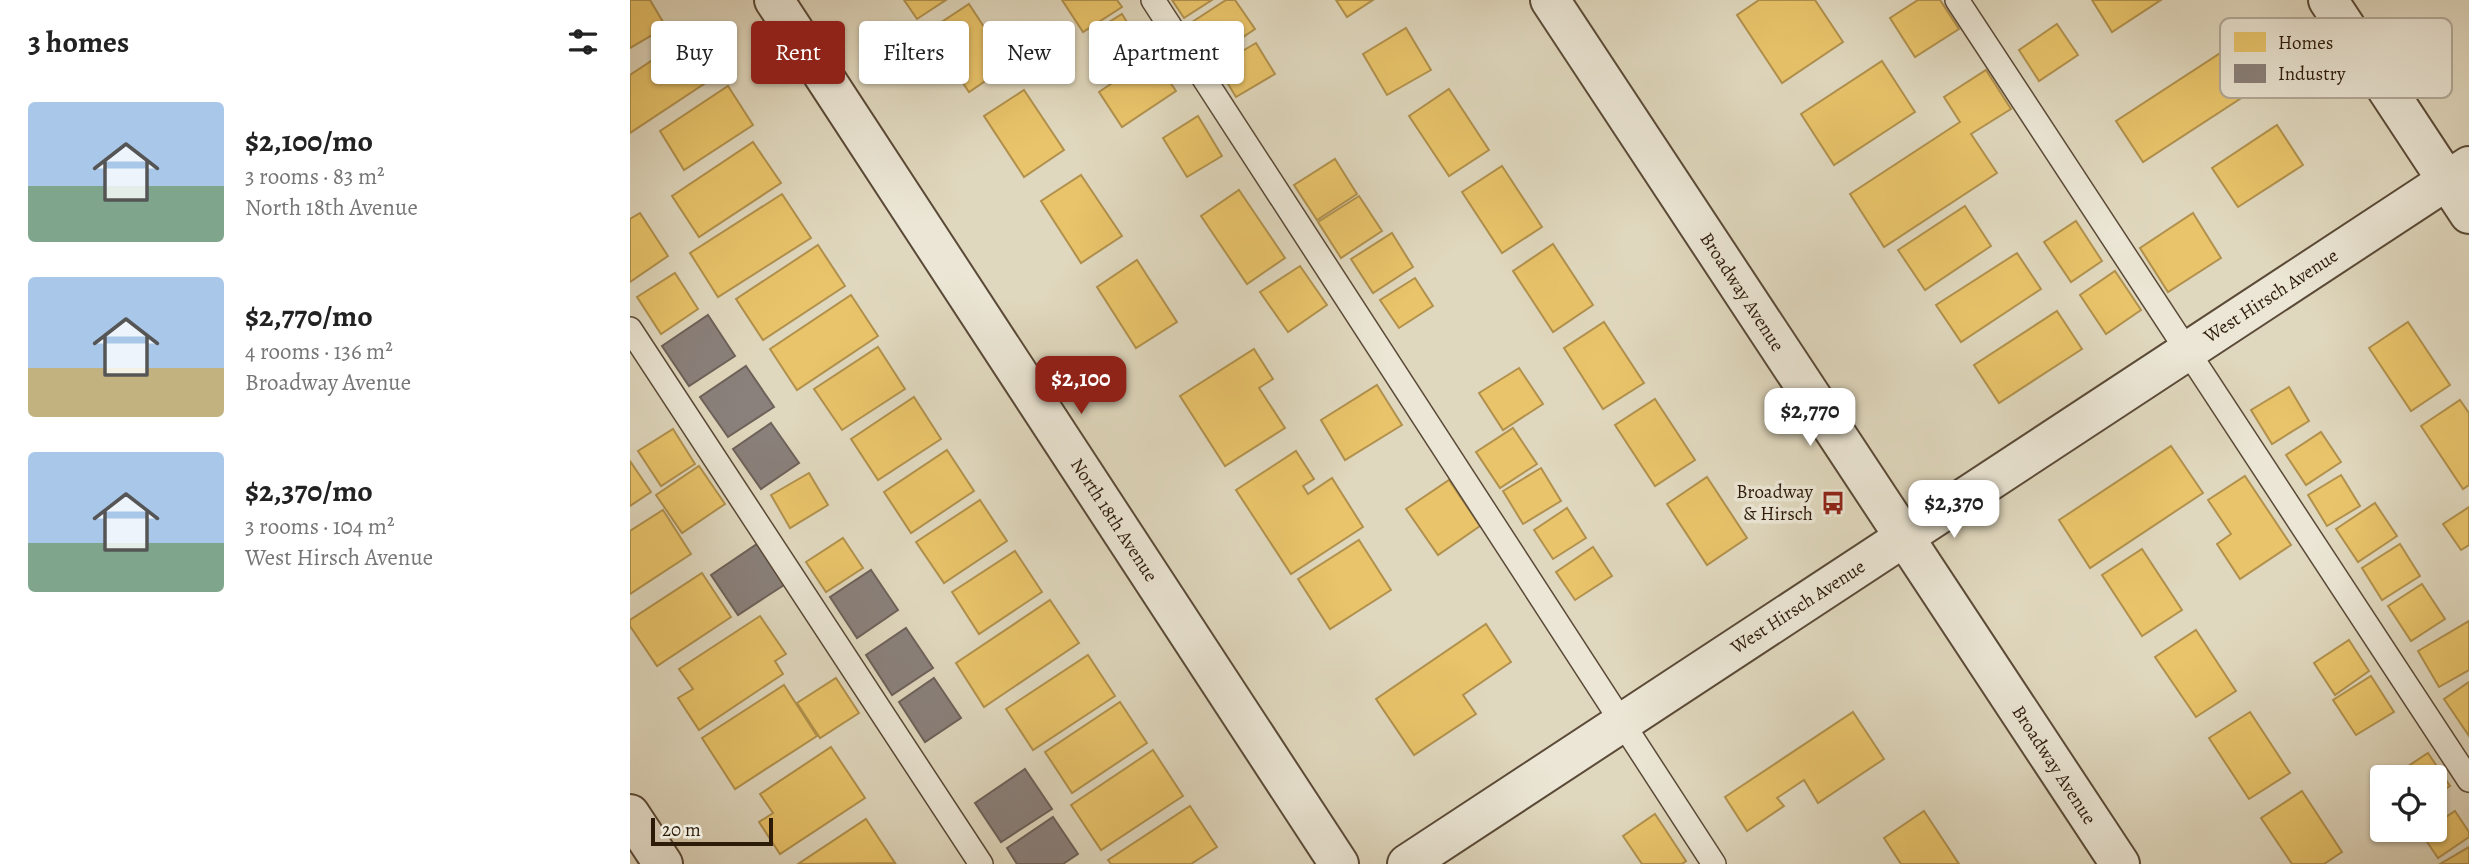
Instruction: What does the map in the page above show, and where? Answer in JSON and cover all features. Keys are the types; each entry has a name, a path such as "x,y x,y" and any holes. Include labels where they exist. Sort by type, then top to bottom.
{"street":[{"name":"North 18th Avenue","path":"774,0 1339,864"},
{"name":"Broadway Avenue","path":"1550,0 2120,864"},
{"path":"2328,0 2342,18"},
{"path":"2402,98 2458,173 2469,214"},
{"name":"West Hirsch Avenue","path":"1407,864 2458,173"}],"lane":[{"path":"1153,0 1714,864"},
{"path":"1957,0 2469,780"},
{"path":"630,329 981,864"}],"building: Homes":[{"path":"630,0 650,0 662,21 651,21 651,36 630,48"},
{"path":"904,0 946,0 917,19"},
{"path":"1062,0 1117,0 1122,7 1100,21 1089,21 1089,28 1083,32"},
{"path":"1172,0 1212,0 1184,18"},
{"path":"1226,0 1235,0 1255,29 1244,36 1244,21 1194,21"},
{"path":"1336,0 1373,0 1347,17"},
{"path":"1759,0 1815,0 1843,42 1782,83 1737,15"},
{"path":"1918,0 1940,0 1959,29 1915,57 1890,18"},
{"path":"2092,0 2161,0 2112,32"},
{"path":"969,4 983,25 983,83 969,92 964,84 969,84 969,21 943,21"},
{"path":"1122,14 1126,21 1111,21"},
{"path":"2057,24 2078,55 2039,81 2019,50"},
{"path":"1406,28 1431,70 1387,95 1363,54"},
{"path":"1256,43 1275,74 1236,97 1228,84 1244,84 1244,50"},
{"path":"2220,53 2220,98 2241,98 2143,162 2116,121"},
{"path":"651,61 651,84 704,84 630,133 630,75"},
{"path":"1882,61 1915,112 1834,165 1801,114"},
{"path":"1986,70 2011,109 1971,134 1997,173 1884,247 1850,194 1960,122 1944,97"},
{"path":"1111,84 1171,84 1176,91 1122,127 1099,92"},
{"path":"728,86 753,125 684,170 660,131"},
{"path":"1449,89 1489,150 1449,176 1409,116"},
{"path":"1024,90 1064,150 1024,177 984,116"},
{"path":"1198,116 1222,156 1187,177 1163,138"},
{"path":"2277,125 2303,165 2238,207 2212,168"},
{"path":"753,142 781,183 699,237 672,196"},
{"path":"1335,159 1357,194 1317,220 1294,185"},
{"path":"1502,166 1542,227 1502,253 1462,192"},
{"path":"1081,175 1122,236 1081,263 1041,201"},
{"path":"1239,190 1285,258 1247,284 1201,216"},
{"path":"782,194 811,238 718,297 690,253"},
{"path":"1359,196 1382,231 1341,258 1318,222"},
{"path":"1965,206 1991,246 1925,290 1898,250"},
{"path":"640,213 668,256 630,282 630,219"},
{"path":"2193,213 2221,258 2168,292 2140,248"},
{"path":"2076,221 2102,261 2071,282 2044,242"},
{"path":"1392,233 1413,267 1373,293 1351,259"},
{"path":"1553,244 1593,305 1553,332 1513,271"},
{"path":"818,245 845,286 763,340 736,299"},
{"path":"2017,253 2041,289 1961,342 1936,305"},
{"path":"1137,260 1177,322 1136,348 1097,287"},
{"path":"1300,266 1327,305 1288,332 1260,292"},
{"path":"2115,271 2141,310 2106,334 2080,295"},
{"path":"675,273 698,309 661,334 637,297"},
{"path":"1415,278 1433,306 1399,328 1380,300"},
{"path":"851,295 878,336 797,390 770,349"},
{"path":"2057,311 2082,349 1999,403 1974,365"},
{"path":"1604,322 1644,383 1603,409 1564,348"},
{"path":"2408,322 2450,385 2411,411 2369,348"},
{"path":"878,347 905,389 842,430 814,389"},
{"path":"1254,349 1273,379 1259,388 1285,428 1225,466 1180,396"},
{"path":"1519,368 1543,404 1503,430 1479,393"},
{"path":"1377,385 1402,425 1345,460 1321,420"},
{"path":"2289,387 2309,421 2272,444 2251,410"},
{"path":"914,397 941,439 878,480 851,439"},
{"path":"1655,399 1695,460 1655,486 1615,425"},
{"path":"2460,400 2469,413 2469,485 2463,489 2421,426"},
{"path":"1513,428 1537,464 1500,488 1476,452"},
{"path":"673,429 695,464 661,486 638,451"},
{"path":"2321,432 2341,462 2306,485 2286,455"},
{"path":"2171,446 2203,493 2090,568 2059,520"},
{"path":"947,450 974,491 911,533 884,492"},
{"path":"1296,451 1314,479 1303,486 1308,494 1332,478 1363,527 1291,574 1236,490"},
{"path":"630,461 651,492 630,506"},
{"path":"699,466 725,504 682,533 656,495"},
{"path":"1541,468 1561,501 1523,524 1503,491"},
{"path":"809,473 828,505 790,528 771,495"},
{"path":"2341,475 2360,506 2327,526 2308,495"},
{"path":"2245,476 2291,545 2240,579 2217,544 2231,534 2208,500"},
{"path":"1707,477 1747,538 1707,565 1667,504"},
{"path":"1449,480 1480,526 1438,555 1406,509"},
{"path":"980,500 1007,541 944,583 916,542"},
{"path":"2375,503 2397,536 2358,562 2336,529"},
{"path":"2469,507 2469,545 2461,550 2443,524"},
{"path":"1567,508 1586,538 1553,559 1534,530"},
{"path":"663,510 691,554 630,594 630,531"},
{"path":"843,538 863,568 826,592 806,562"},
{"path":"1359,540 1391,590 1330,629 1298,579"},
{"path":"2400,544 2420,576 2382,600 2362,568"},
{"path":"1593,547 1612,576 1575,600 1556,572"},
{"path":"2142,549 2182,610 2142,636 2102,575"},
{"path":"1015,551 1042,592 979,634 952,592"},
{"path":"702,573 731,617 657,666 630,626 630,620"},
{"path":"2422,584 2445,619 2411,641 2388,606"},
{"path":"1050,600 1079,643 984,707 956,663"},
{"path":"760,616 786,654 775,661 783,674 699,730 678,698 693,689 679,669"},
{"path":"2469,621 2469,670 2439,687 2418,651"},
{"path":"1486,624 1511,662 1463,695 1476,714 1414,755 1376,699"},
{"path":"2196,630 2236,691 2196,717 2155,657"},
{"path":"2349,640 2369,671 2335,695 2314,663"},
{"path":"1088,655 1115,696 1033,750 1006,709"},
{"path":"2371,676 2394,712 2356,735 2333,700"},
{"path":"836,678 859,713 820,738 797,703"},
{"path":"2469,682 2469,736 2444,699"},
{"path":"784,685 817,736 735,789 702,738"},
{"path":"1120,702 1147,743 1072,793 1045,752"},
{"path":"1853,712 1884,759 1818,803 1804,780 1777,798 1784,806 1747,831 1725,797"},
{"path":"2250,712 2290,773 2249,799 2209,738"},
{"path":"831,747 865,798 780,854 759,822 773,813 760,794"},
{"path":"1153,750 1183,796 1101,850 1071,805"},
{"path":"2428,753 2436,765 2410,765"},
{"path":"2302,791 2342,852 2324,864 2292,864 2261,818"},
{"path":"1190,806 1217,847 1191,864 1111,864 1108,860"},
{"path":"1924,811 1959,864 1901,864 1884,838"},
{"path":"2455,811 2469,832 2469,837 2438,858 2427,842 2447,842 2447,816"},
{"path":"1655,814 1686,861 1682,864 1642,864 1623,836"},
{"path":"866,819 895,863 798,864"},
{"path":"2469,847 2469,864 2440,864"}],"building: Industry":[{"path":"708,315 735,356 689,386 662,346"},
{"path":"746,366 774,407 728,437 700,397"},
{"path":"771,423 799,463 761,489 733,449"},
{"path":"757,544 784,585 738,615 711,575"},
{"path":"871,570 898,610 857,638 830,597"},
{"path":"906,628 933,668 892,695 866,655"},
{"path":"934,678 961,718 925,742 899,702"},
{"path":"1025,769 1052,809 1001,842 975,803"},
{"path":"1053,817 1078,854 1063,864 1017,864 1007,848"}],"place":[{"name":"Broadway & Hirsch","path":"1833,503"}]}
